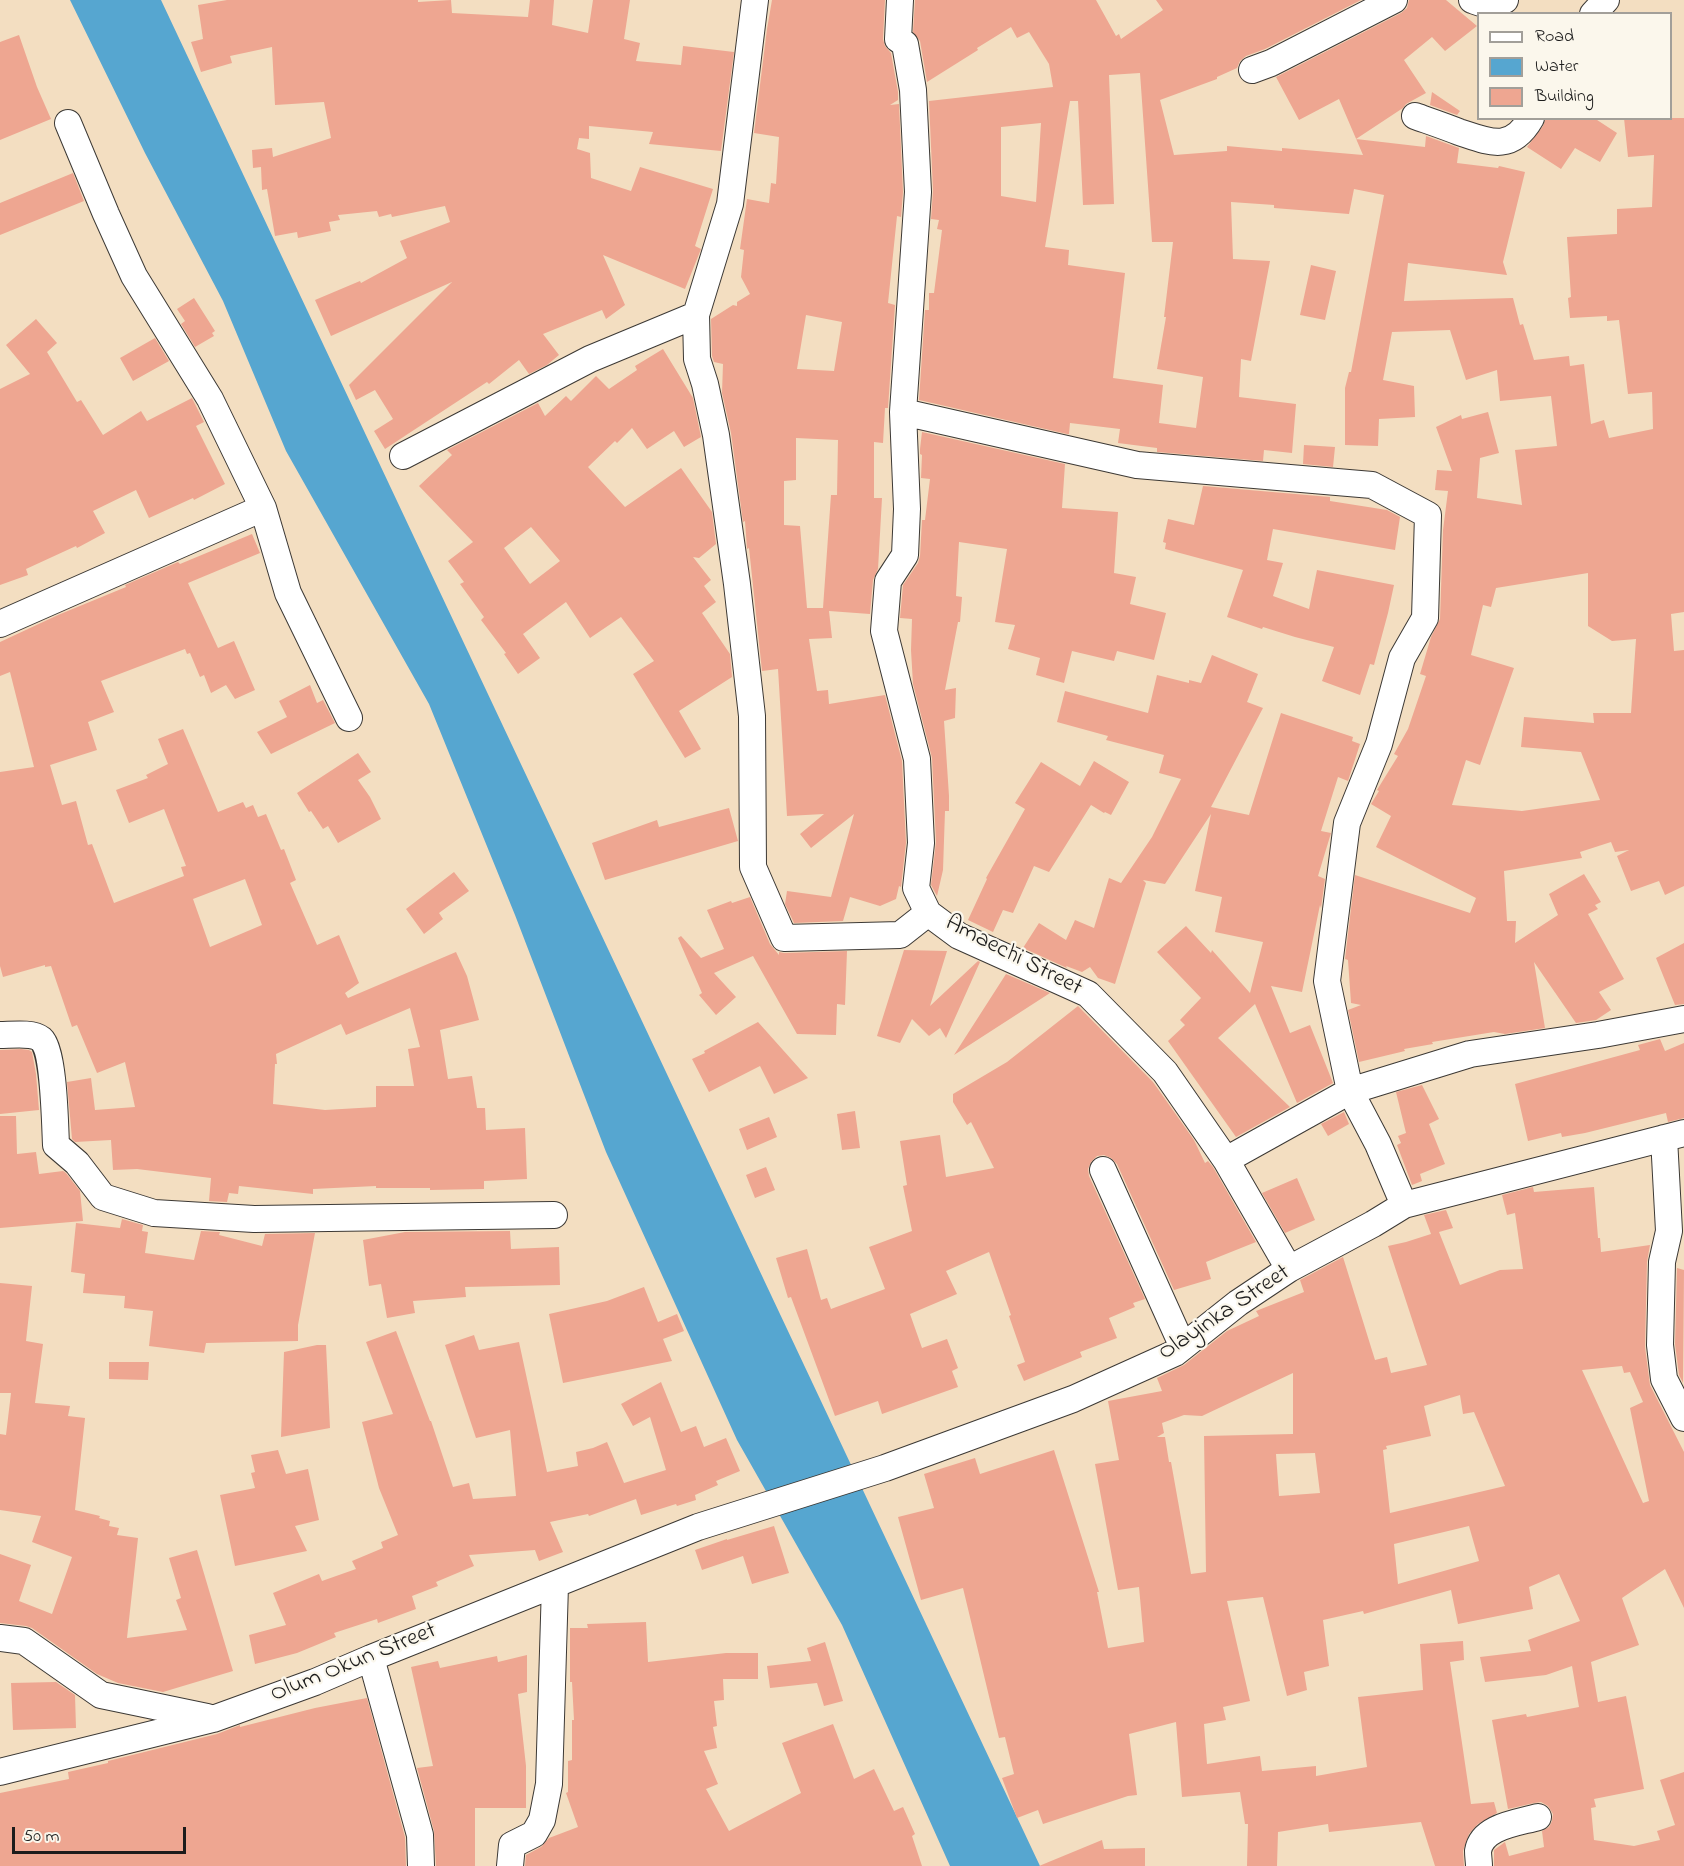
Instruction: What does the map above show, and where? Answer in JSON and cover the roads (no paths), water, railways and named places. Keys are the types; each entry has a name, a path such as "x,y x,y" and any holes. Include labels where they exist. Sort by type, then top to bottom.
{"street":[{"path":"403,456 590,359 696,315 730,204 755,0"},
{"path":"900,0 898,39 905,44 914,90 918,192 903,412 907,509 905,555 888,581 884,632 917,759 921,843 916,888 928,913"},
{"path":"1252,70 1271,63 1394,0"},
{"path":"1472,0 1485,5 1496,5 1505,0"},
{"path":"1595,12 1606,0"},
{"path":"1415,116 1489,142 1505,141 1517,136 1525,129 1530,120"},
{"path":"68,123 134,276 210,399 263,508 288,593 349,718"},
{"name":"Amaechi Street","path":"696,315 697,359 716,435 737,584 752,716 753,867 784,938 900,935 928,913 959,936 1088,994 1166,1072 1227,1160 1289,1269"},
{"path":"903,412 1137,465 1372,485 1428,515 1425,618 1402,658 1379,744 1347,823 1327,981 1350,1091 1378,1144 1404,1205"},
{"path":"0,624 263,508"},
{"path":"1227,1160 1350,1091 1470,1054 1598,1035 1684,1019"},
{"path":"0,1035 31,1035 40,1038 45,1044 50,1063 57,1144 77,1163 103,1197 154,1214 254,1219 554,1215"},
{"path":"1674,1136 1669,1231 1662,1262 1660,1345 1664,1379 1684,1418"},
{"name":"Olayinka Street","path":"698,1527 885,1468 1073,1399 1179,1349 1238,1303 1289,1269 1404,1205 1674,1136"},
{"path":"1103,1170 1179,1349"},
{"name":"Olum Okun Street","path":"0,1772 213,1719 315,1682 698,1527"},
{"path":"510,1866 512,1845 534,1834 542,1820 549,1784 555,1585"},
{"path":"0,1638 24,1641 101,1695 213,1719"},
{"path":"371,1658 420,1836 421,1866"},
{"path":"1479,1866 1478,1851 1484,1840 1496,1829 1538,1817"}],"water":[{"path":"70,0 161,0 1040,1866 950,1866 842,1625 737,1440 606,1152 515,915 429,704 286,451 223,301 145,153"}]}
